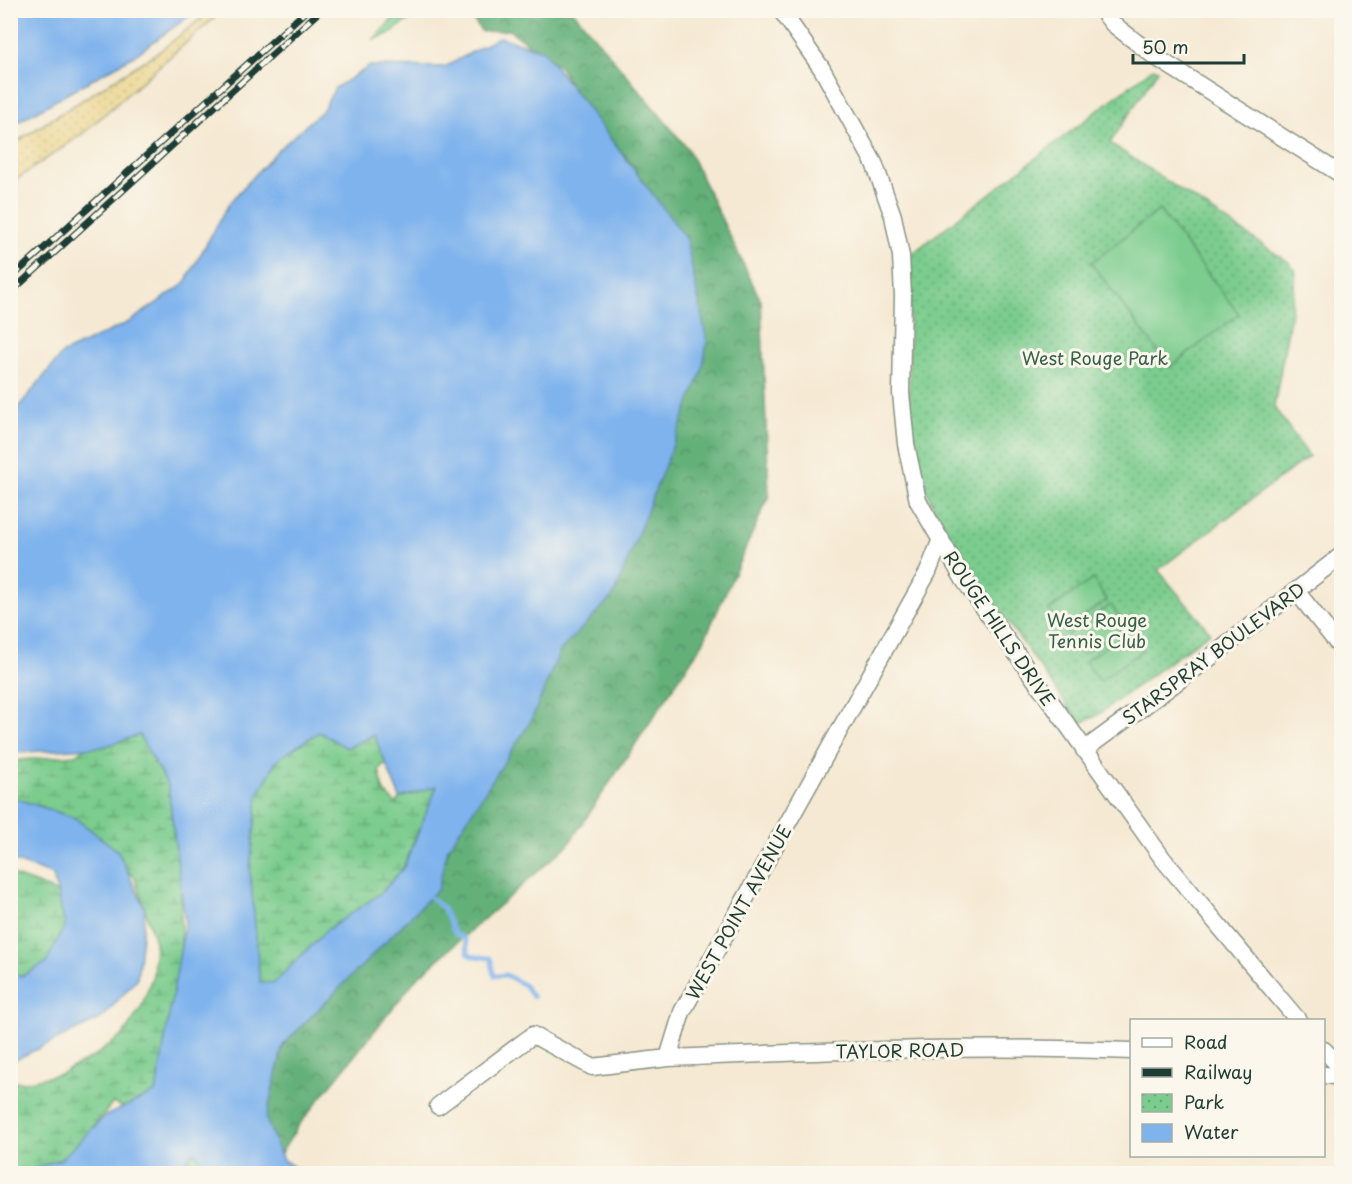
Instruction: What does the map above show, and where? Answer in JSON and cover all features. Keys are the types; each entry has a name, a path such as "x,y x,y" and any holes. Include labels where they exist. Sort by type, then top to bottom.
{"street":[{"name":"ROUGE HILLS DRIVE","path":"782,10 822,69 874,163 893,216 901,256 903,296 901,393 906,444 918,501 964,580 1163,859 1297,1019"},
{"path":"1102,10 1113,24 1154,56 1341,175"},
{"name":"WEST POINT AVENUE","path":"668,1058 682,1012 928,572 941,539"},
{"name":"STARSPRAY BOULEVARD","path":"1084,750 1297,592 1341,555"},
{"path":"1297,592 1341,649"},
{"path":"438,1106 533,1035 592,1067 668,1058"},
{"name":"TAYLOR ROAD","path":"668,1058 846,1050 1130,1051"},
{"path":"1325,1052 1341,1069"},
{"path":"1325,1075 1341,1077"}],"green space":[{"path":"400,11 434,11 407,21 389,34 373,40"},
{"path":"467,11 573,11 688,149 761,301 769,496 703,643 568,845 417,978 298,1126 276,1161 253,1122 261,1080 288,1040 432,894 459,823 702,340 699,299 677,242 634,167 577,97 560,67 509,30 482,32"},
{"name":"West Rouge Park","path":"1153,68 1158,70 1110,143 1290,263 1296,273 1274,407 1309,456 1158,570 1210,632 1096,716 1080,723 944,533 921,476 909,412 910,255"},
{"path":"1159,210 1239,314 1170,367 1091,263"},
{"path":"1093,579 1107,600 1064,630 1049,610"},
{"name":"West Rouge Tennis Club","path":"1111,605 1125,625 1082,655 1067,635"},
{"path":"1129,630 1143,650 1099,681 1085,661"},
{"path":"500,636 451,786 418,830 394,892 378,907 336,923 254,1004 243,797 298,656 397,752 379,769 383,790 396,804"},
{"path":"130,717 170,763 181,870 181,989 161,1083 144,1108 136,1113 113,1103 64,1161 36,1173 10,1173 10,1081 25,1082 60,1074 93,1057 123,1035 141,1008 153,975 155,942 135,878 110,854 11,813 11,761 75,755"},
{"path":"10,874 55,892 65,906 68,923 60,958 10,983"},
{"path":"193,1149 216,1173 157,1174"}],"sand":[{"path":"212,10 222,11 82,134 11,183 11,145 160,51"}],"water":[{"path":"11,10 196,11 135,55 11,126"},
{"path":"499,37 543,50 686,238 707,342 702,371 614,595 560,651 531,721 447,850 438,889 283,1045 266,1119 283,1160 304,1173 213,1173 194,1152 176,1173 21,1173 61,1159 105,1116 156,1092 185,922 168,786 139,735 103,747 11,753 11,416 63,353 129,322 184,284 230,202 278,150 322,111 335,88 370,66 445,67","holes":["319,732 347,748 374,735 400,798 437,786 404,867 381,893 327,930 274,983 260,982 250,870 258,795 277,760"]},
{"path":"11,797 75,818 118,851 145,909 137,979 102,1018 15,1060 11,1059 11,975 22,976 46,963 65,925 53,875 11,860"}],"waterway":[{"path":"431,898 443,908 455,934 465,939 468,953 471,956 490,958 495,976 506,975 524,985 533,997"}],"railway":[{"path":"10,279 307,10"},
{"path":"10,293 321,10"}]}
